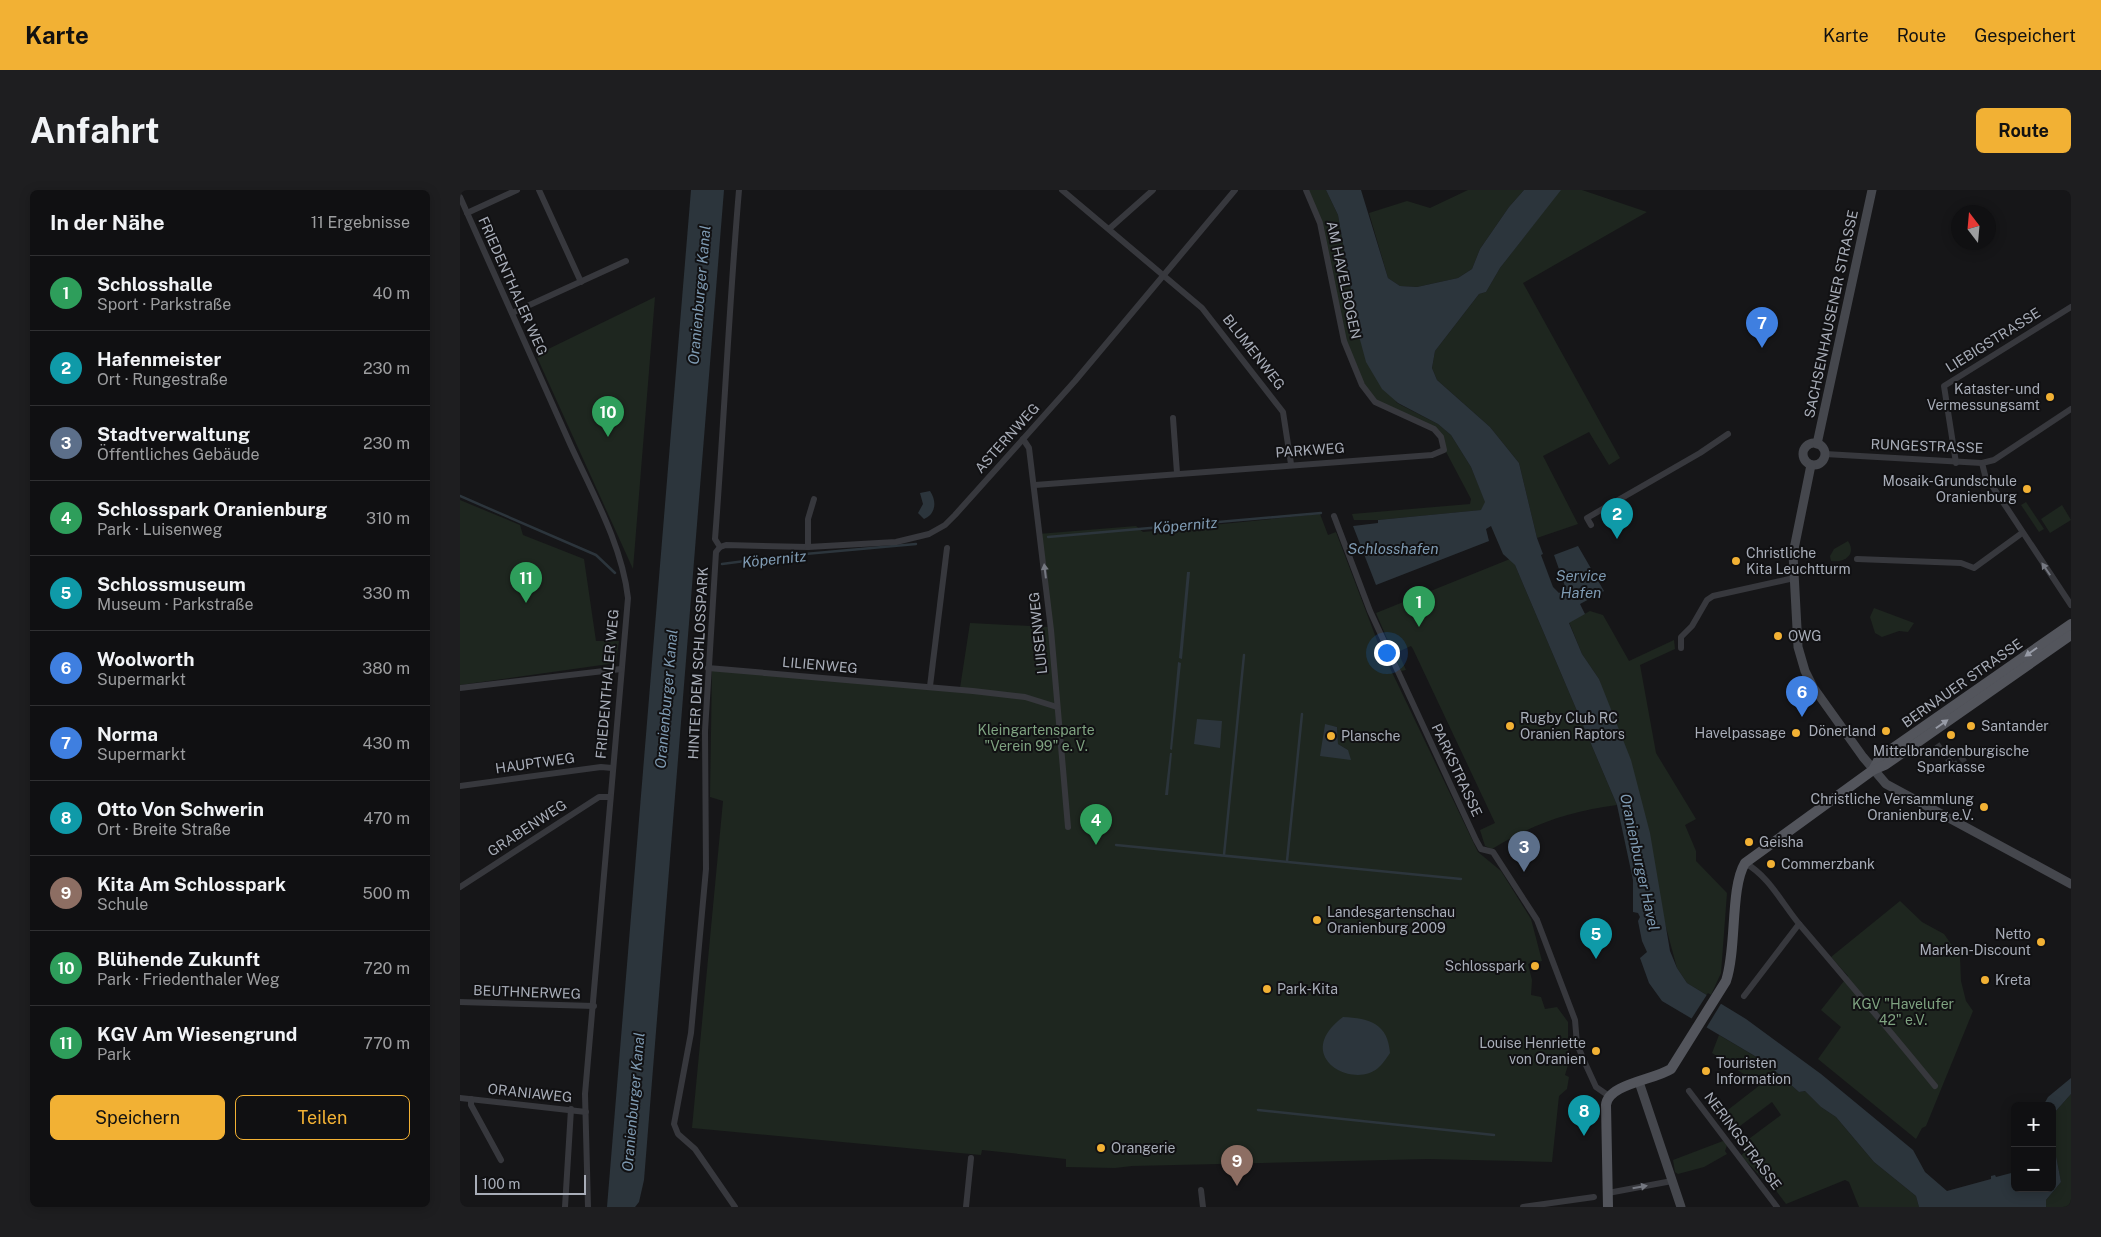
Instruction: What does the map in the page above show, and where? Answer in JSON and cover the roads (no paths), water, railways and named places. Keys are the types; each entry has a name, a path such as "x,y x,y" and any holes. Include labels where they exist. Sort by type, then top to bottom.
{"main road":[{"name":"SACHSENHAUSENER STRASSE","path":"1817,444 1872,190"},
{"path":"1817,444 1823,448 1826,454 1821,463 1811,465 1804,458 1804,450 1808,445 1817,444"},
{"path":"1811,465 1793,554 1797,640 1805,671 1813,686 1873,770 1886,784 1978,832 2071,884"},
{"name":"BERNAUER STRASSE","path":"1873,770 1880,757 2071,624"},
{"name":"BERNAUER STRASSE","path":"1745,863 1873,770 1886,765 2071,635"},
{"path":"1608,1207 1608,1100 1615,1090 1662,1075 1671,1069 1726,980 1731,965 1739,881 1745,863"},
{"path":"1638,1082 1681,1207"}],"street":[{"path":"467,213 517,190"},
{"path":"540,190 580,282"},
{"name":"HINTER DEM SCHLOSSPARK","path":"735,1207 695,1149 678,1134 674,1124 691,1033 706,869 705,732 708,668 716,552 720,547 715,539 725,408 730,297 739,190"},
{"name":"BLUMENWEG","path":"1062,190 1164,274 1202,308 1284,412 1291,464"},
{"path":"1109,229 1153,190"},
{"name":"ASTERNWEG","path":"720,547 726,545 808,547 896,542 937,530 955,515 1023,439 1235,190"},
{"name":"AM HAVELBOGEN","path":"1306,190 1320,222 1344,341 1362,385 1375,402 1434,429 1441,437 1444,450"},
{"name":"FRIEDENTHALER WEG","path":"460,197 621,560 628,598 585,1094 588,1207"},
{"path":"512,313 626,261"},
{"name":"LIEBIGSTRASSE","path":"1956,463 1944,386 2071,307"},
{"name":"RUNGESTRASSE","path":"1826,454 1982,463 1994,460 2071,409"},
{"path":"1172,418 1177,473"},
{"path":"1591,525 1588,518 1700,453 1728,434"},
{"name":"LUISENWEG","path":"1023,439 1029,448 1052,630 1068,827"},
{"name":"PARKWEG","path":"1034,485 1291,464 1432,455 1444,450"},
{"path":"1982,463 1986,476 2071,605"},
{"path":"808,547 808,519 814,499"},
{"name":"PARKSTRASSE","path":"1334,516 1378,629 1476,840 1481,849 1493,852 1537,920 1575,1020 1578,1044 1585,1063 1596,1087 1608,1100"},
{"path":"1857,559 1961,563 1974,568 2022,533"},
{"path":"930,686 947,548"},
{"path":"1681,648 1682,637 1692,626 1707,600 1713,596 1794,578"},
{"name":"LILIENWEG","path":"708,668 930,686 1026,697 1057,707"},
{"path":"460,688 621,669"},
{"name":"HAUPTWEG","path":"460,786 601,767 612,768"},
{"name":"GRABENWEG","path":"460,887 598,797 610,797"},
{"path":"1745,863 1752,867 1768,883 1799,924 1844,974 1935,1086"},
{"path":"1744,996 1799,924"},
{"name":"BEUTHNERWEG","path":"460,1002 594,1006"},
{"name":"NERINGSTRASSE","path":"1689,1090 1777,1207"},
{"name":"ORANIAWEG","path":"460,1098 586,1112"},
{"name":"ORANIAWEG","path":"471,1099 471,1105 501,1160"},
{"path":"565,1207 571,1110"},
{"path":"966,1207 971,1158"},
{"path":"1608,1193 1672,1181"},
{"path":"1201,1190 1203,1207"},
{"path":"1523,1207 1594,1197"}],"water":[{"name":"Oranienburger Kanal","path":"691,190 724,190 644,1180 639,1202 635,1207 607,1207"},
{"path":"1326,190 1361,190 1388,278 1400,286 1417,287 1458,278 1472,269 1480,249 1509,207 1524,190 1561,190 1500,268 1486,292 1479,294 1435,351 1432,368 1437,380 1490,427 1519,463 1537,538 1543,554 1541,555 1553,587 1559,593 1566,589 1554,555 1578,546 1604,591 1580,604 1585,614 1569,623 1582,654 1599,679 1631,760 1650,833 1670,951 1677,968 1687,983 1746,1019 1821,1074 1913,1150 1925,1172 1947,1191 1991,1179 1991,1176 1995,1175 1996,1177 2011,1173 2011,1192 2053,1192 2046,1200 2046,1207 1919,1207 1916,1196 1874,1162 1836,1117 1821,1107 1805,1091 1799,1092 1765,1062 1662,1001 1649,983 1640,958 1647,952 1642,941 1638,921 1640,917 1638,913 1633,912 1633,880 1617,805 1515,565 1503,554 1491,526 1486,529 1489,541 1376,585 1353,526 1378,523 1378,520 1481,510 1485,502 1471,467 1451,435 1438,424 1398,403 1382,389 1366,362 1359,336 1338,215"},
{"path":"930,491 934,499 934,507 931,514 924,519 918,513 923,504 920,493"},
{"path":"1187,572 1190,572 1182,659 1179,658"},
{"path":"1178,662 1181,663 1172,750 1170,749"},
{"path":"1197,719 1222,721 1220,748 1194,744"},
{"name":"Plansche","path":"1325,724 1337,727 1338,744 1348,750 1351,760 1320,756"},
{"path":"1170,753 1172,753 1168,795 1165,795"},
{"path":"1343,1017 1369,1021 1376,1024 1386,1035 1390,1053 1378,1068 1367,1074 1355,1075 1342,1072 1332,1065 1325,1056 1323,1045 1329,1031"},
{"path":"2071,1078 2071,1094 2056,1111 2056,1102 2045,1102 2048,1097"},
{"path":"2056,1156 2061,1182 2056,1188"}],"waterway":[{"name":"Köpernitz","path":"460,496 596,555 615,573"},
{"name":"Köpernitz","path":"1048,537 1321,513"},
{"name":"Köpernitz","path":"722,564 783,556 916,544"},
{"path":"1224,855 1244,655"},
{"path":"1287,861 1302,714"},
{"path":"1116,845 1461,879"},
{"path":"1258,1110 1494,1135"}],"tunnel":[{"path":"1937,744 1953,766 1971,754"}],"place":[{"name":"Norma","path":"1762,348"},
{"name":"Kataster- und Vermessungsamt","path":"2050,397"},
{"name":"Blühende Zukunft","path":"608,437"},
{"name":"Mosaik-Grundschule Oranienburg","path":"2027,489"},
{"name":"Hafenmeister","path":"1617,539"},
{"name":"Christliche Kita Leuchtturm","path":"1736,561"},
{"name":"KGV Am Wiesengrund","path":"526,603"},
{"name":"Schlosshalle","path":"1419,627"},
{"name":"OWG","path":"1778,636"},
{"name":"Woolworth","path":"1802,717"},
{"name":"Rugby Club RC Oranien Raptors","path":"1510,726"},
{"name":"Santander","path":"1971,726"},
{"name":"Dönerland","path":"1886,731"},
{"name":"Havelpassage","path":"1796,733"},
{"name":"Mittelbrandenburgische Sparkasse","path":"1951,735"},
{"name":"Plansche","path":"1331,736"},
{"name":"Christliche Versammlung Oranienburg e.V.","path":"1984,807"},
{"name":"Geisha","path":"1749,842"},
{"name":"Schlosspark Oranienburg","path":"1096,845"},
{"name":"Commerzbank","path":"1771,864"},
{"name":"Stadtverwaltung","path":"1524,872"},
{"name":"Landesgartenschau Oranienburg 2009","path":"1317,920"},
{"name":"Netto Marken-Discount","path":"2041,942"},
{"name":"Schlossmuseum","path":"1596,959"},
{"name":"Schlosspark","path":"1535,966"},
{"name":"Kreta","path":"1985,980"},
{"name":"Park-Kita","path":"1267,989"},
{"name":"Louise Henriette von Oranien","path":"1596,1051"},
{"name":"Touristen Information","path":"1706,1071"},
{"name":"Otto Von Schwerin","path":"1584,1136"},
{"name":"Orangerie","path":"1101,1148"},
{"name":"Kita Am Schlosspark","path":"1237,1186"}],"water label":[{"name":"Schlosshafen","path":"1393,548"},
{"name":"Service Hafen","path":"1581,584"},
{"name":"Oranienburger Havel","path":"1640,862"}],"park label":[{"name":"Kleingartensparte \"Verein 99\" e. V.","path":"1036,738"},
{"name":"KGV \"Havelufer 42\" e.V.","path":"1903,1012"}]}
